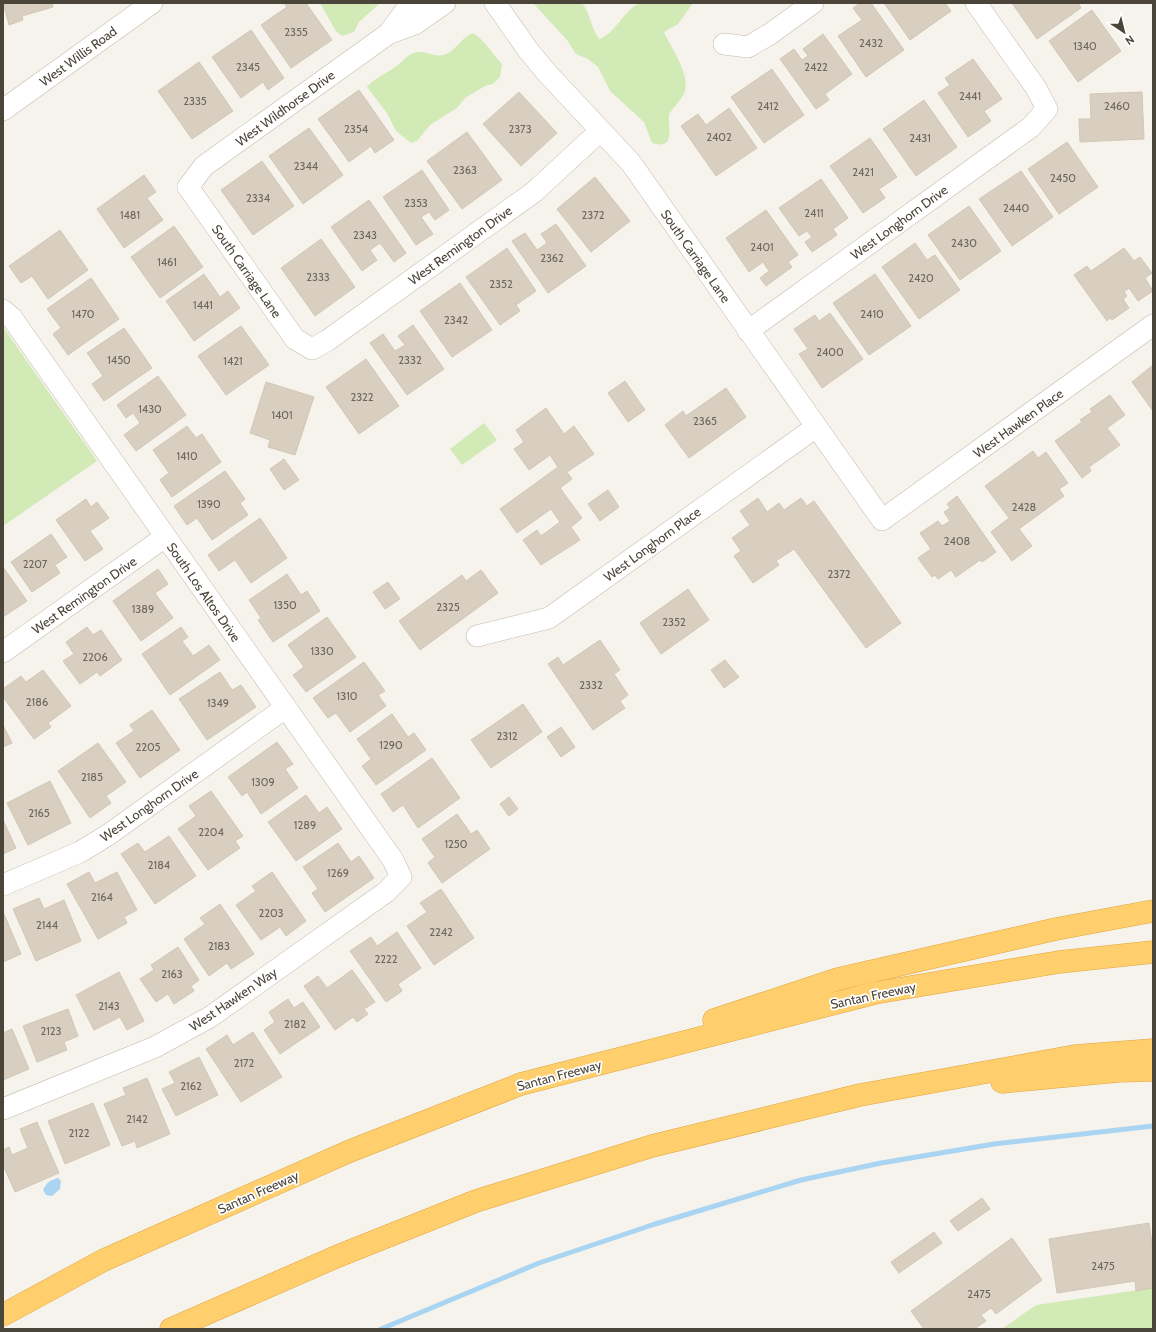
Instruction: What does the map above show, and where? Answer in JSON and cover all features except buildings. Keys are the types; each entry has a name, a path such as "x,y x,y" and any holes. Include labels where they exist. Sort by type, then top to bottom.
{"highway":[{"path":"521,1084 838,979 1056,929 1153,911"},
{"name":"Santan Freeway","path":"3,1315 119,1254 350,1151 521,1084 875,993 1059,962 1153,952"},
{"path":"171,1329 338,1256 476,1201 652,1146 860,1095 1075,1056 1153,1050"},
{"path":"860,1095 1118,1071 1153,1070"}],"street":[{"name":"West Willis Road","path":"3,110 152,3"},
{"name":"West Wildhorse Drive","path":"388,34 406,10 416,3"},
{"name":"West Wildhorse Drive","path":"188,187 204,166 388,34 415,24 445,3"},
{"name":"South Carriage Lane","path":"495,3 528,50 600,131 631,163 882,520"},
{"path":"724,44 748,47 770,34 813,3"},
{"name":"West Longhorn Drive","path":"748,331 1031,127 1047,109 1036,88 976,3"},
{"name":"West Remington Drive","path":"312,349 328,340 534,192 600,131"},
{"name":"South Carriage Lane","path":"188,187 295,339 312,349"},
{"name":"South Los Altos Drive","path":"3,310 12,318 393,860 402,877"},
{"name":"West Hawken Place","path":"882,520 1153,325"},
{"name":"West Longhorn Place","path":"477,636 549,618 816,427"},
{"name":"West Remington Drive","path":"3,652 165,537"},
{"name":"West Longhorn Drive","path":"3,885 80,852 108,835 286,708"},
{"name":"West Hawken Way","path":"3,1109 155,1047 210,1017 386,892 402,877"}],"green space":[{"path":"320,3 380,3 359,22 354,32 342,36 336,31"},
{"path":"533,3 582,3 599,39 610,32 629,11 640,3 693,3 678,24 664,32 680,62 686,87 681,99 669,114 670,132 668,141 665,144 652,143 644,122 610,91 598,67 588,59 576,54 567,40"},
{"path":"473,33 477,35 502,64 500,77 493,84 485,86 465,98 457,108 430,125 417,141 411,143 396,131 387,113 367,87 373,81 391,70 411,54 421,52 443,55 451,51"},
{"path":"3,327 97,461 3,526"},
{"path":"484,423 497,440 462,465 450,449"},
{"path":"1152,1288 1153,1329 1002,1329 1036,1305"}],"water":[{"path":"58,1178 61,1181 60,1189 52,1196 46,1195 43,1190 46,1185"}],"waterway":[{"path":"381,1329 539,1263 655,1224 801,1180 881,1163 994,1144 1153,1126"}]}
